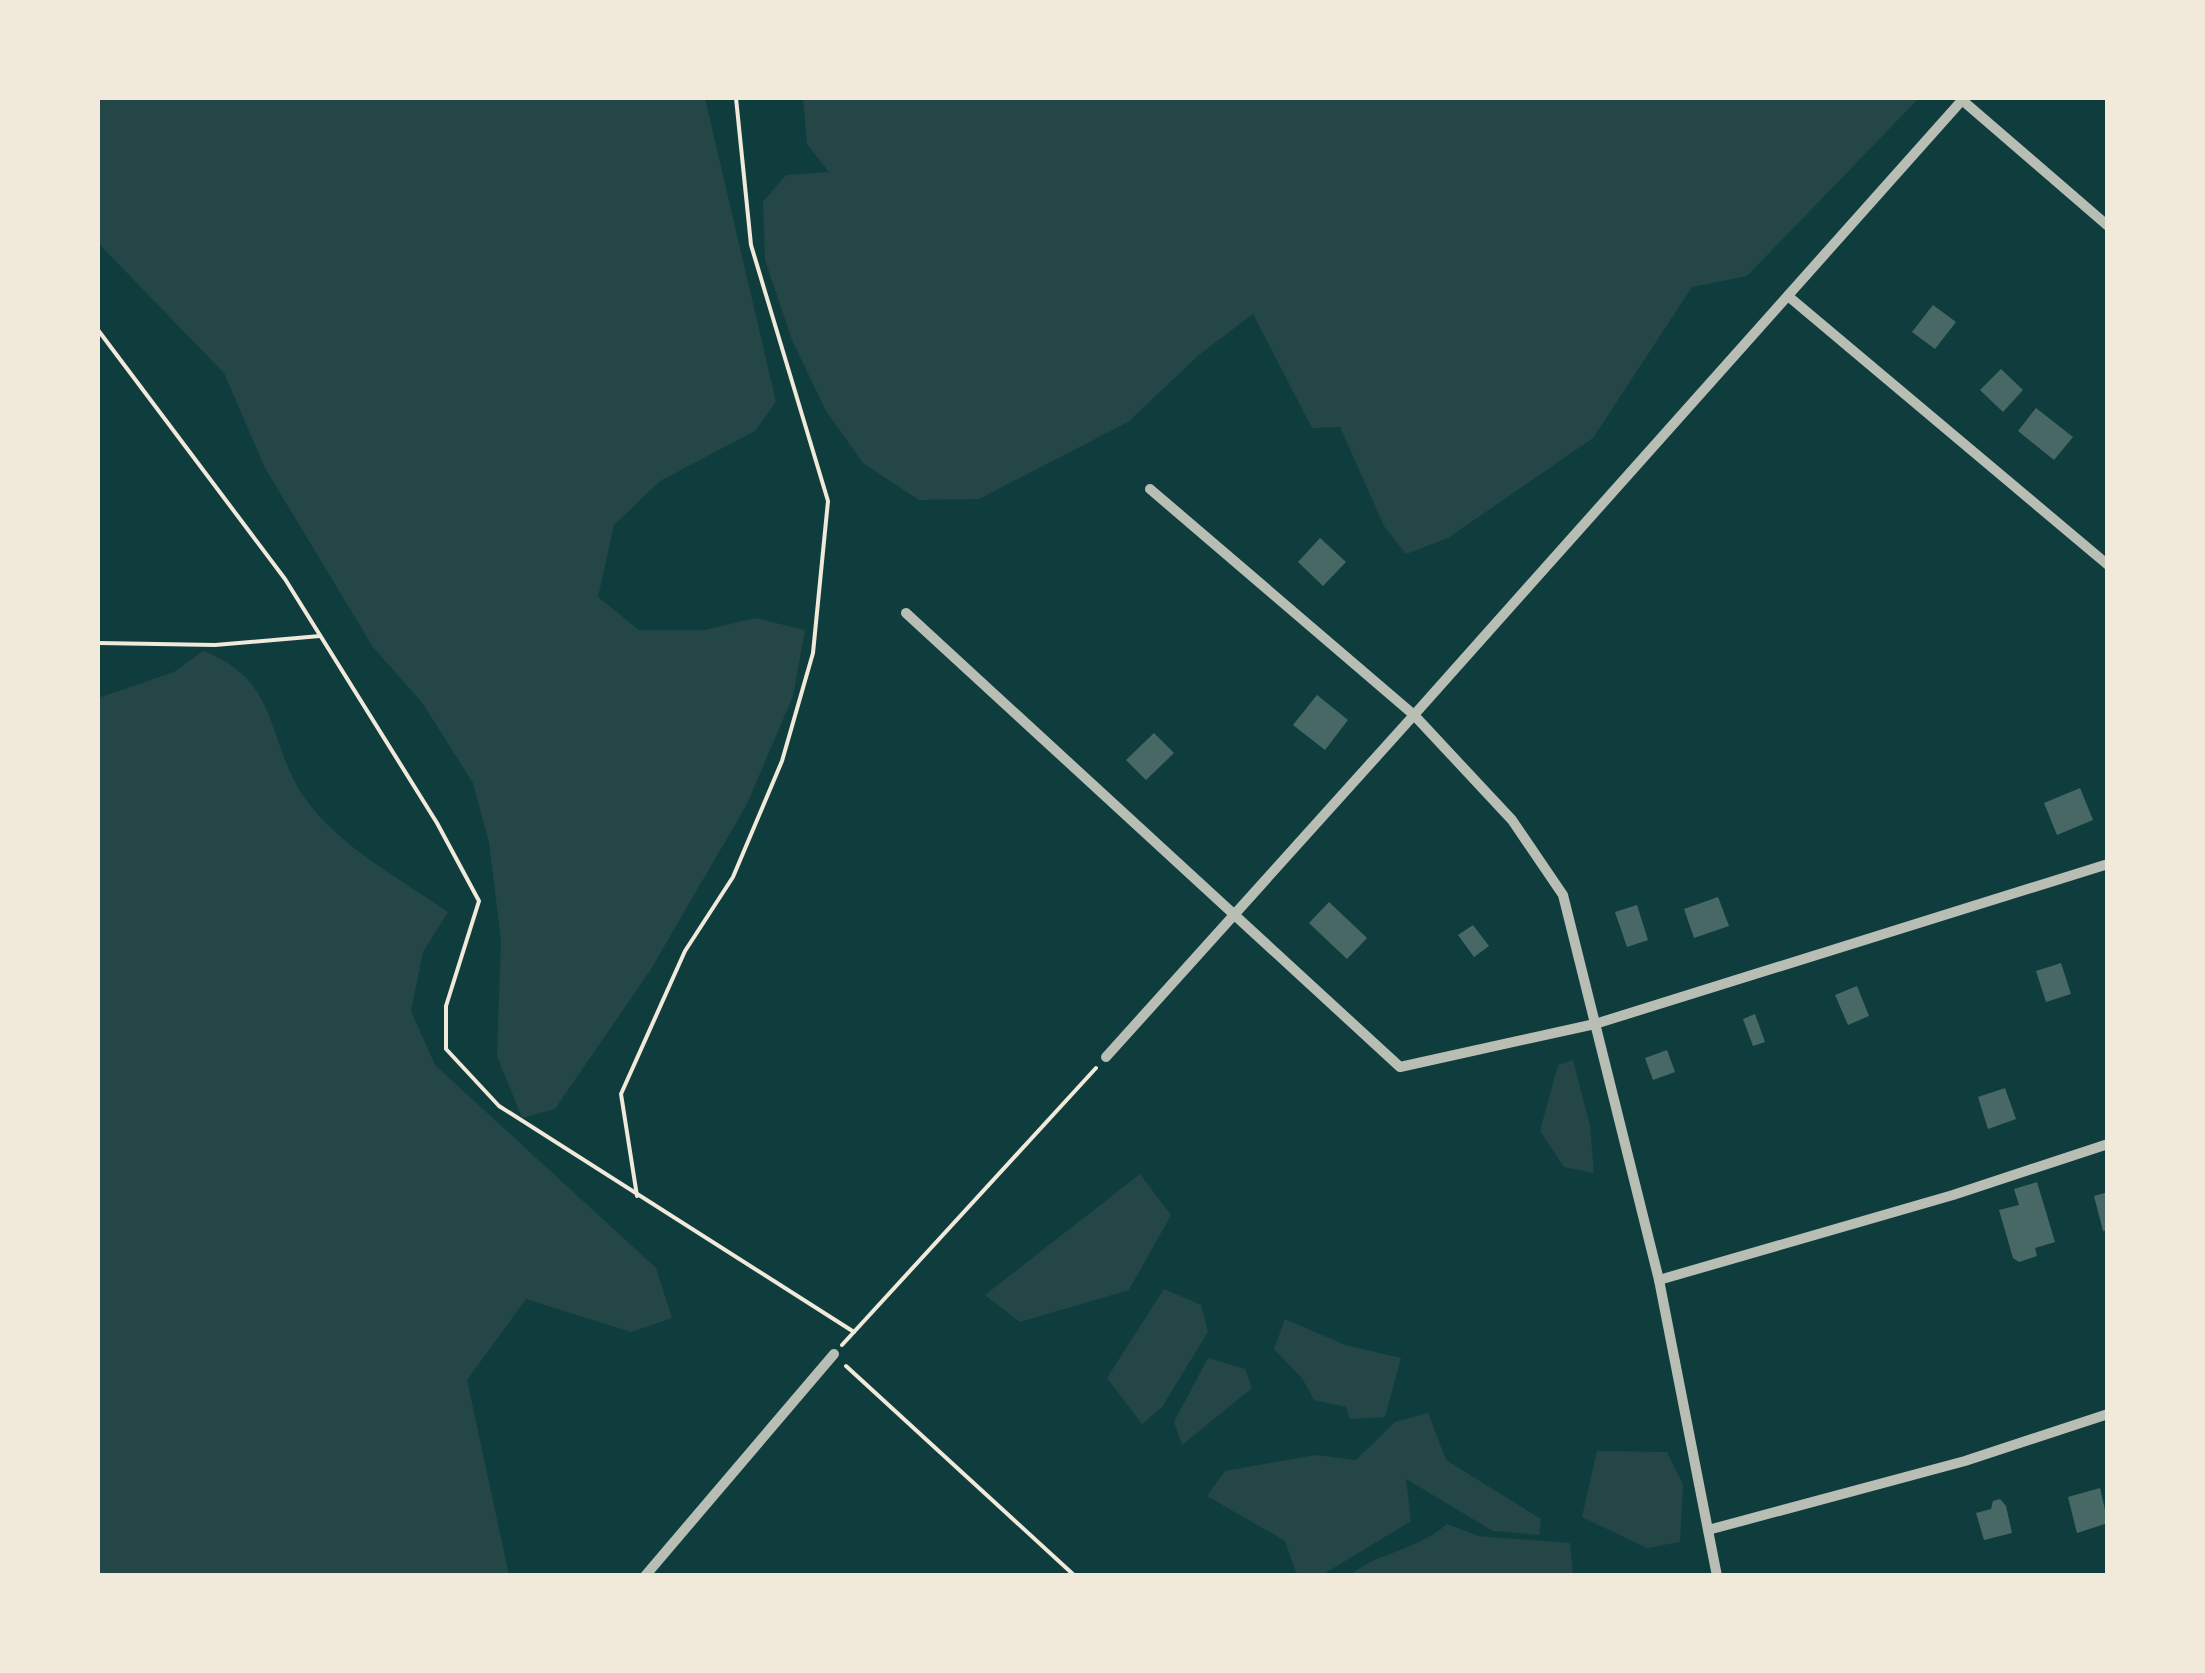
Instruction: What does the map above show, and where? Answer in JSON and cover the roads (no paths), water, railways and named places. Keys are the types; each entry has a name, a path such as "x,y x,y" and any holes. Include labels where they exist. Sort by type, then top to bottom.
{"street":[{"path":"1106,1057 1963,99 2108,226"},
{"path":"1788,296 2108,566"},
{"path":"1150,489 1414,715 1512,820 1563,895 1659,1280 1717,1576"},
{"path":"906,613 1400,1066 1595,1024 2108,864"},
{"path":"1659,1280 1953,1196 2108,1144"},
{"path":"645,1576 834,1354"},
{"path":"1708,1530 1965,1462 2108,1414"}]}
